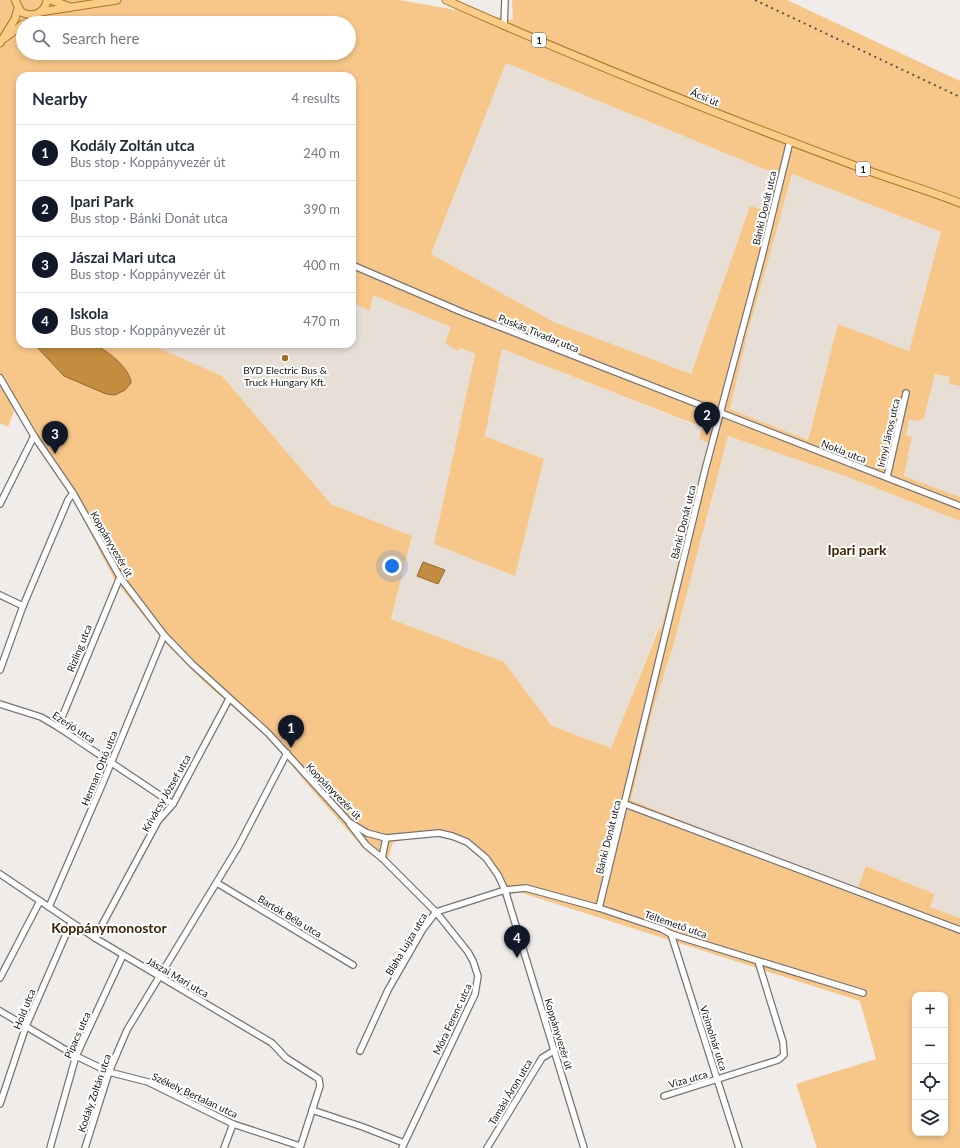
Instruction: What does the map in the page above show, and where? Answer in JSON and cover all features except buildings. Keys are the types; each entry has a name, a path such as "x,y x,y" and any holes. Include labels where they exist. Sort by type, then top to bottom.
{"main road":[{"path":"15,0 18,8 26,14 31,15 40,12 96,5 117,0"},
{"path":"40,12 44,9 48,0 72,7"},
{"name":"Ácsi út","path":"446,0 504,26 733,120 870,172 960,202"},
{"path":"0,42 15,19 18,8"},
{"path":"0,42 16,29"}],"street":[{"path":"504,26 505,0"},
{"name":"Bánki Donát utca","path":"599,908 687,545 790,141"},
{"name":"Puskás Tivadar utca","path":"356,267 464,313 721,413"},
{"name":"Koppányvezér út","path":"0,378 34,436 73,493 120,577 164,635 229,699 268,733 348,822 367,833 386,838 439,833 452,836 467,842 486,858 498,875 505,890 584,1148"},
{"name":"Irinyi János utca","path":"887,477 906,393"},
{"name":"Nokia utca","path":"721,413 960,506"},
{"path":"0,504 34,436"},
{"path":"0,670 23,606 68,500 73,493"},
{"name":"Rizling utca","path":"58,727 120,577"},
{"path":"0,594 23,606"},
{"name":"Herman Ottó utca","path":"49,907 164,635"},
{"name":"Krivácsy József utca","path":"95,938 158,821 173,804 229,699"},
{"name":"Ezerjó utca","path":"0,704 41,717 173,804"},
{"name":"Kodály Zoltán utca","path":"85,1148 108,1072 127,1030 238,847 287,753"},
{"path":"625,804 960,930"},
{"name":"Móra Ferenc utca","path":"312,1110 363,1127 403,1146 475,994 478,983 477,969 473,961 436,912 382,858 362,841 348,822"},
{"path":"382,858 386,838"},
{"name":"Jászai Mari utca","path":"0,874 95,938 263,1037 272,1043 286,1058 316,1077 320,1086 300,1147"},
{"name":"Bartók Béla utca","path":"217,883 353,965"},
{"name":"Téltemető utca","path":"505,890 534,889 599,908 662,929 671,934 863,992"},
{"name":"Blaha Lujza utca","path":"360,1051 388,990 423,929 436,912 505,890"},
{"path":"0,978 40,902"},
{"name":"Hold utca","path":"0,1104 26,1026 71,923"},
{"name":"Vízimolnár utca","path":"671,934 739,1148"},
{"name":"Pipacs utca","path":"50,1148 76,1056 123,955"},
{"name":"Viza utca","path":"664,1096 778,1060 784,1055 783,1042 758,961"},
{"name":"Székely Bertalan utca","path":"0,1011 76,1056 108,1072 148,1082 233,1124 300,1147"},
{"name":"Tamási Áron utca","path":"487,1148 542,1058 555,1050"},
{"path":"224,1148 233,1124"}],"shaded area":[{"path":"0,0 399,0 513,20 512,0 787,0 960,81 960,386 949,384 950,377 935,374 924,418 919,421 909,420 906,435 912,437 904,476 960,497 960,521 845,476 728,436 674,643 651,716 631,800 715,834 858,888 866,866 935,894 930,907 960,918 960,1148 817,1148 796,1084 876,1059 860,1001 519,892 502,897 495,876 484,860 464,844 448,838 433,837 393,842 386,865 367,852 305,782 277,746 203,681 167,645 114,579 74,501 29,434 15,408 8,427 0,423","holes":["506,63 774,173 764,210 750,206 691,374 554,322 431,254","16,72 356,72 356,304 370,311 373,295 451,327 445,343 458,351 460,348 475,354 434,544 515,576 544,459 485,436 502,349 702,427 699,439 709,443 661,629 659,628 611,748 552,726 504,662 391,619 412,536 331,504 222,376 159,348 16,348","792,174 941,232 909,351 838,324 808,440 730,409 747,336"]},
{"path":"506,63 774,173 764,210 750,206 691,374 554,322 431,254"},
{"path":"791,174 941,232 909,351 838,324 808,440 730,409 747,336"},
{"path":"373,295 452,327 458,351 459,348 475,354 434,544 515,575 544,459 485,436 502,349 702,428 709,442 661,629 658,628 611,748 552,726 504,662 391,619 412,536 331,504 222,376 159,348 356,348 356,304 370,310"},
{"path":"38,348 100,348 122,365 130,377 131,383 125,390 115,395 106,394 64,376"},
{"path":"935,374 951,377 949,384 960,386 960,497 904,476 912,437 905,435 909,420 919,421 924,418"},
{"path":"728,436 845,476 960,521 960,918 930,907 935,894 867,866 859,888 715,834 631,800 651,716 674,643"},
{"path":"423,562 445,570 438,584 417,576"}],"railway":[{"path":"755,0 960,97"}],"place":[{"name":"BYD Electric Bus & Truck Hungary Kft.","path":"285,358"},
{"name":"Ipari Park","path":"707,435"},
{"name":"Jászai Mari utca","path":"55,454"},
{"name":"Kodály Zoltán utca","path":"291,748"},
{"name":"Iskola","path":"517,958"}],"district":[{"name":"Ipari park","path":"857,549"},
{"name":"Koppánymonostor","path":"109,927"}]}
